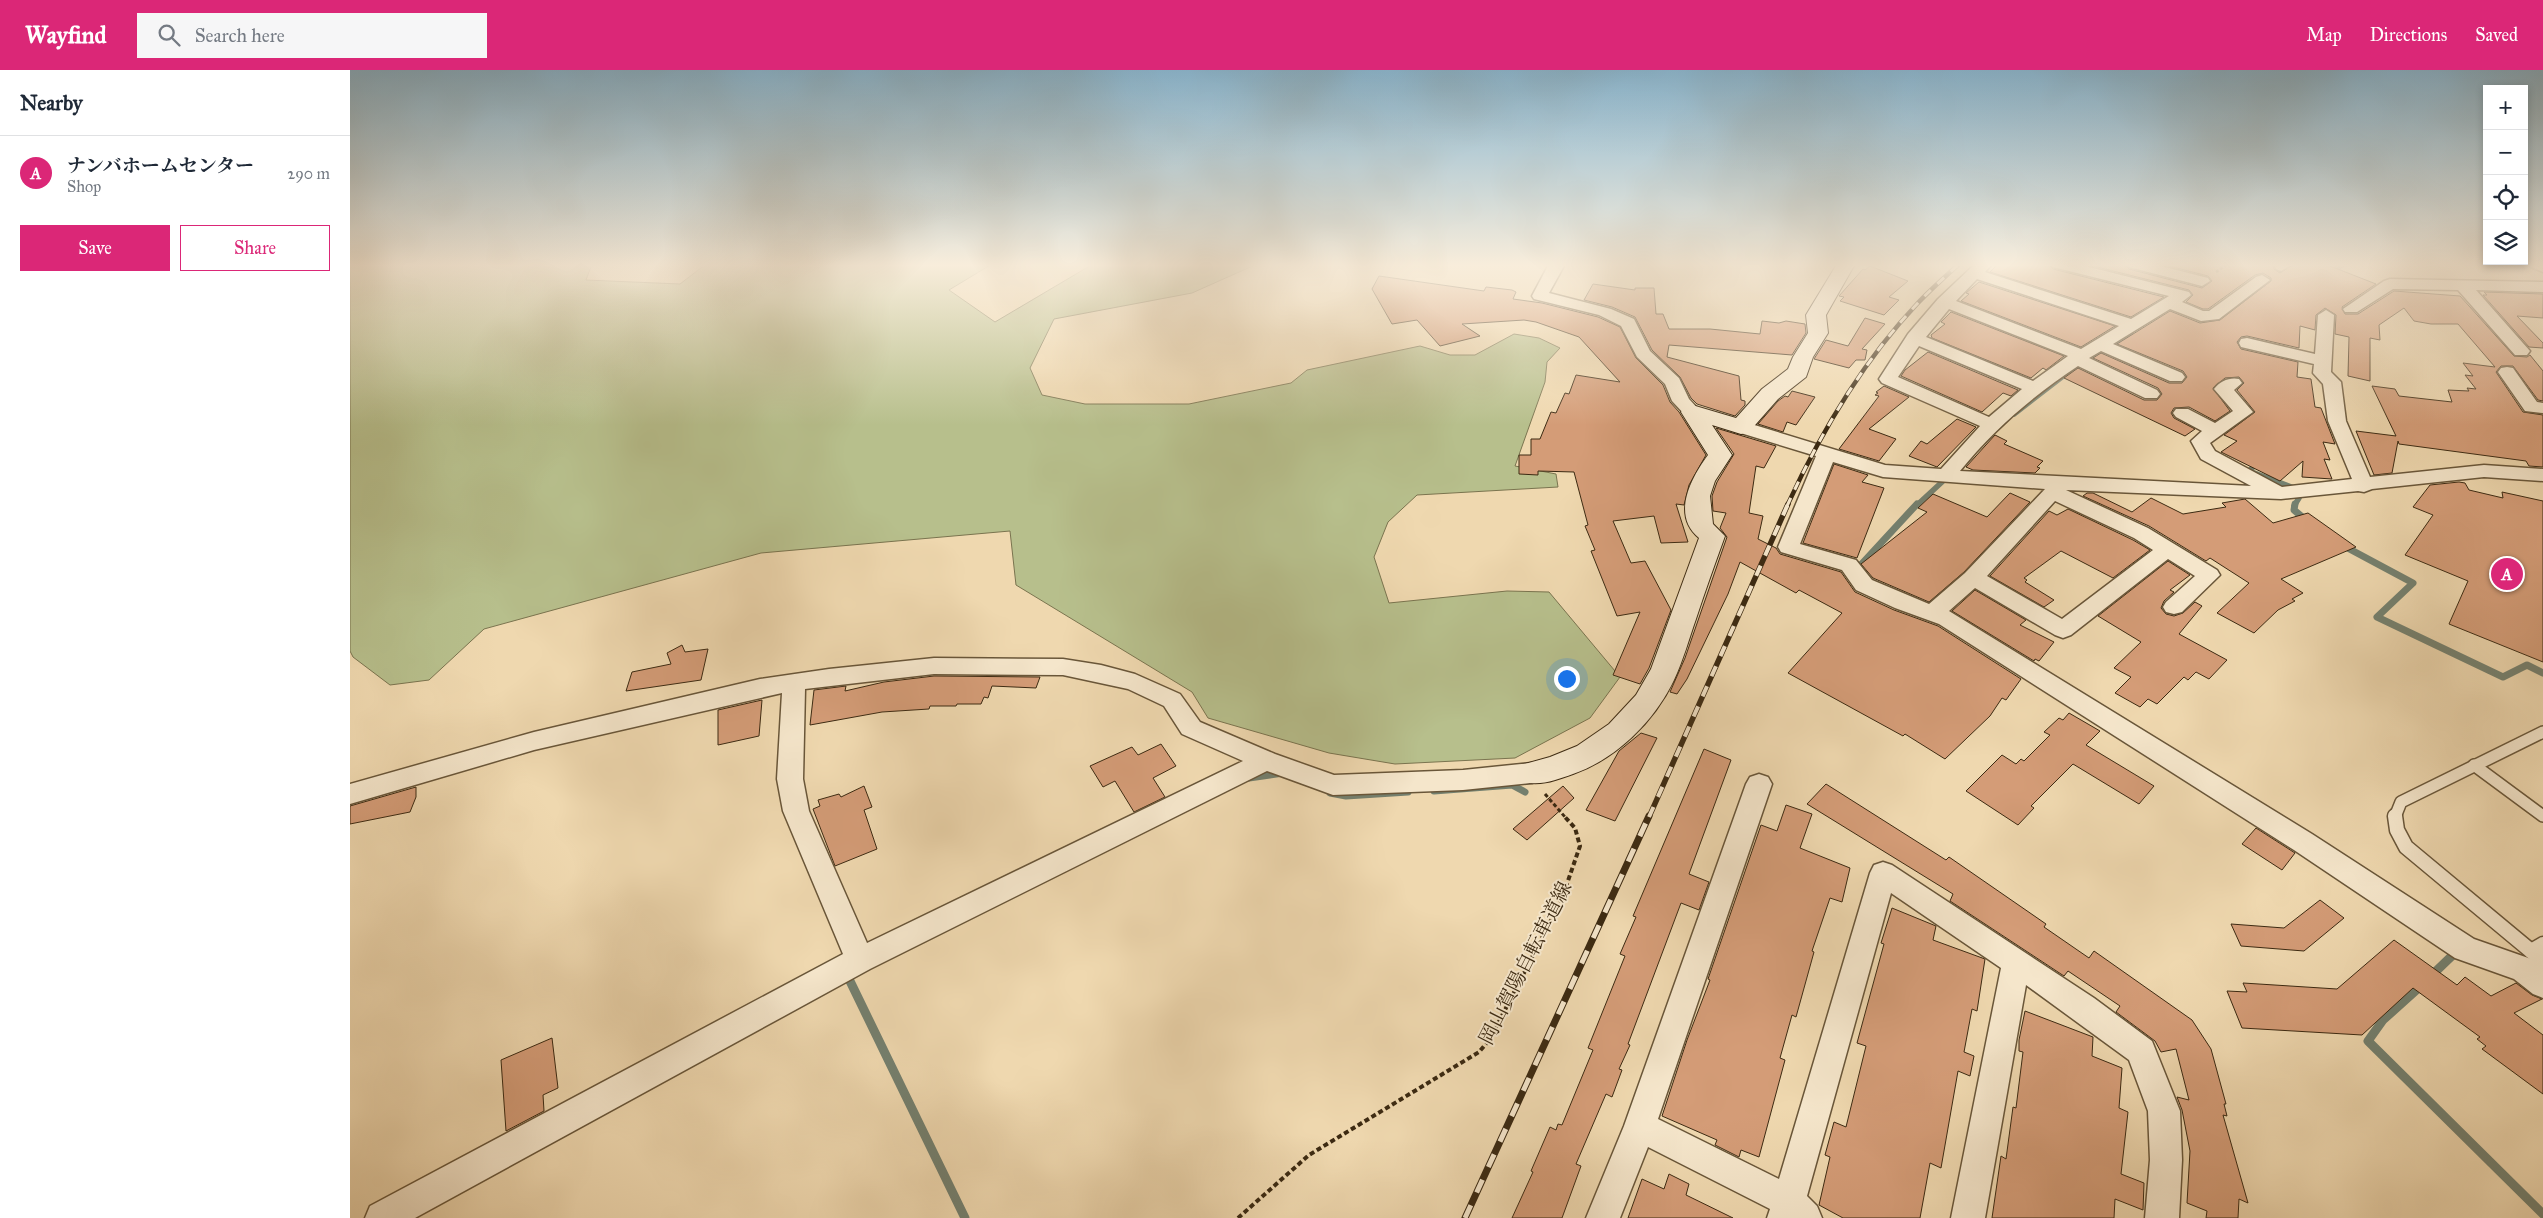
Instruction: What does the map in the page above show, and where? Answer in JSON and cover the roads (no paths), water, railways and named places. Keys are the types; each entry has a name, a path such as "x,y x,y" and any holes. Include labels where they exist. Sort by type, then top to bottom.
{"main road":[{"path":"1692,412 1741,427 1770,394 1798,372 1803,357 1818,334 1816,318"},
{"path":"1532,773 1550,770 1567,764 1612,738 1623,729 1660,680 1712,536 1700,527 1697,499 1700,484 1720,455 1692,412"}],"street":[{"path":"1617,318 1628,323 1643,353 1673,382 1681,401 1692,412"},
{"path":"1931,318 1914,338 1888,379 1990,424"},
{"path":"1981,318 2081,360 2151,394"},
{"path":"2114,318 2132,324"},
{"path":"1946,476 1963,451 1990,424 2035,388 2106,347 2132,324 2143,318"},
{"path":"2326,318 2322,372 2332,382 2337,421 2364,486"},
{"path":"2492,318 2521,351"},
{"path":"1914,338 2035,388"},
{"path":"2247,343 2322,361"},
{"path":"2106,347 2176,377"},
{"path":"2506,372 2531,406 2543,408"},
{"path":"2233,383 2223,389 2244,412 2200,441 2208,455 2282,493"},
{"path":"2182,413 2216,430"},
{"path":"1741,427 1883,472 1946,476 2056,488 2282,493 2364,486 2484,470 2543,474"},
{"path":"1826,454 1788,547 1851,568 1864,585 1903,603 1935,611 2027,671 2303,842 2465,949 2524,969 2543,985"},
{"path":"2056,488 2141,533 2209,575 2174,607"},
{"path":"1935,611 1973,578 2056,488"},
{"path":"1973,578 2062,630 2167,549"},
{"path":"350,794 534,741 760,688 829,677 934,666 1063,667 1101,672 1135,682 1172,700 1191,728 1266,761 1333,785 1463,780 1532,773"},
{"path":"794,684 790,779 796,810 860,960"},
{"path":"382,1218 860,960 1266,761"},
{"path":"1603,1218 1640,1126 1759,784"},
{"path":"1640,1126 1793,1212 1883,873 2084,1008 2141,1051 2164,1111 2166,1160 2162,1218"},
{"path":"1968,1218 2016,963"}],"lane":[{"path":"2543,732 2474,764 2401,802 2395,811 2393,821 2406,847 2537,948 2543,961"},
{"path":"2474,764 2543,816"}],"waterway":[{"path":"2014,414 2067,373 2131,335"},
{"path":"2258,462 2249,471 2294,488"},
{"path":"1916,506 1942,482"},
{"path":"2295,505 2299,498"},
{"path":"1857,569 1917,504"},
{"path":"2295,505 2294,510 2307,521"},
{"path":"2342,545 2413,583 2377,617 2503,677 2527,665 2543,673"},
{"path":"1249,778 1283,773"},
{"path":"1434,791 1512,785 1525,792"},
{"path":"1330,793 1346,796 1408,792"},
{"path":"2431,976 2458,950"},
{"path":"849,979 965,1218"},
{"path":"2422,985 2383,1020 2368,1041 2543,1214"}],"railway":[{"path":"1787,506 1828,425 1844,399 1879,349 1905,318"},
{"path":"1649,817 1788,504"},
{"path":"1465,1218 1649,816"}],"place":[{"name":"ナンバホームセンター","path":"2507,574"}]}
